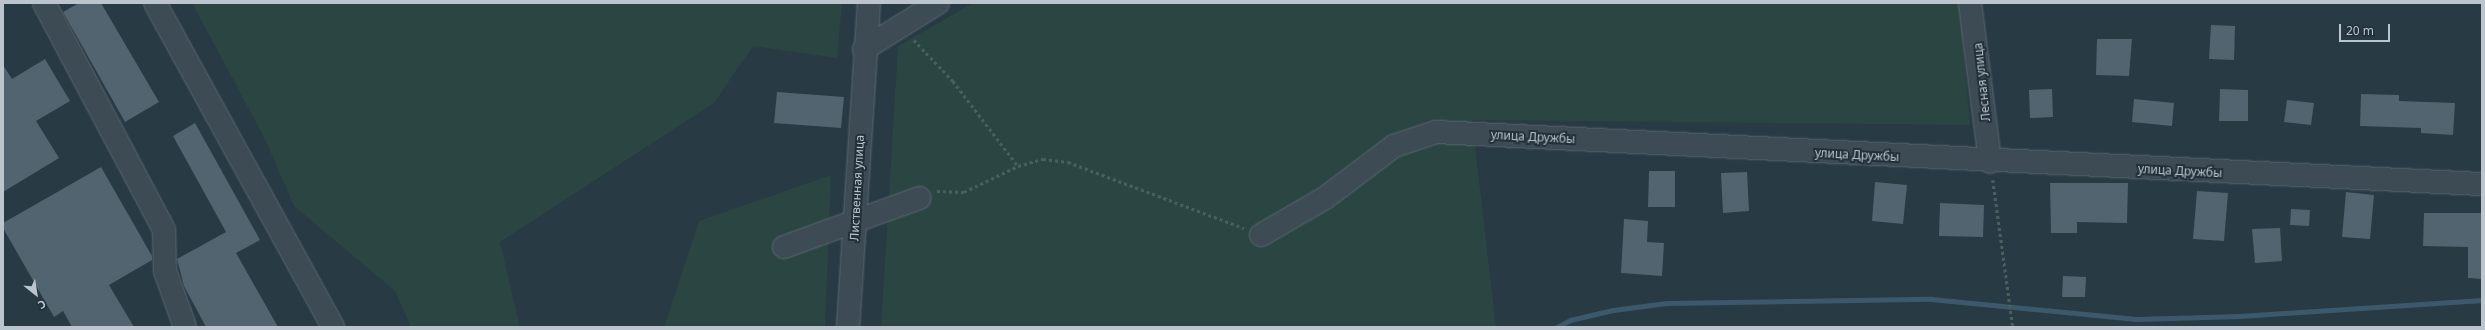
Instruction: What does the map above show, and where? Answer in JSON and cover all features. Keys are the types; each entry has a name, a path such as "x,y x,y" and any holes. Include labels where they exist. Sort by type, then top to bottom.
{"street":[{"path":"44,3 164,230 165,271 185,327"},
{"path":"155,3 333,327"},
{"name":"Лиственная улица","path":"848,327 864,49 869,3"},
{"path":"864,49 938,3"},
{"name":"Лесная улица","path":"1970,3 1978,44 1990,162"},
{"name":"улица Дружбы","path":"1262,235 1325,198 1394,146 1436,132 1990,162 2482,184"},
{"path":"784,247 855,224 919,198"}],"path":[{"path":"901,26 953,81 1018,166"},
{"path":"919,198 931,191 964,192 1018,166 1043,159 1068,162 1262,235"},
{"path":"1990,162 2013,327"}],"green space":[{"path":"192,3 842,3 837,58 753,46 714,103 500,242 520,327 411,327 395,291 294,206 265,139"},
{"path":"973,3 1960,3 1970,125 1472,120 1496,327 881,327 898,46"},
{"path":"831,175 825,327 664,327 699,221"}],"building":[{"path":"79,3 101,3 159,102 125,122 63,12"},
{"path":"2211,25 2235,26 2234,60 2209,59"},
{"path":"2097,39 2132,39 2129,76 2096,75"},
{"path":"45,59 70,101 36,121 59,158 3,192 3,65 12,79"},
{"path":"2052,89 2053,117 2030,118 2029,90"},
{"path":"2220,89 2248,90 2248,121 2219,121"},
{"path":"777,92 844,97 841,128 774,123"},
{"path":"2361,94 2399,95 2399,101 2455,103 2453,135 2421,133 2421,128 2360,126"},
{"path":"2134,99 2174,103 2172,126 2132,122"},
{"path":"2287,100 2314,103 2311,125 2284,122"},
{"path":"195,123 260,240 236,253 278,327 206,327 184,286 177,259 226,232 173,136"},
{"path":"101,167 152,256 152,260 109,285 134,327 72,327 63,311 54,317 3,228 3,223"},
{"path":"1649,171 1675,171 1675,207 1648,207"},
{"path":"1747,172 1749,211 1723,213 1721,173"},
{"path":"1875,182 1907,185 1903,224 1872,221"},
{"path":"2050,183 2128,183 2127,223 2077,222 2077,233 2051,233"},
{"path":"2197,191 2228,193 2224,241 2193,239"},
{"path":"2346,192 2374,195 2370,239 2342,237"},
{"path":"1940,203 1984,205 1983,237 1939,236"},
{"path":"2291,209 2310,210 2309,226 2290,225"},
{"path":"2424,213 2482,213 2482,279 2468,278 2468,247 2423,246"},
{"path":"1624,219 1648,221 1647,242 1664,243 1662,276 1621,273"},
{"path":"2280,228 2282,261 2255,263 2252,229"},
{"path":"2063,276 2086,277 2085,297 2062,297"}],"waterway":[{"path":"1557,327 1570,320 1613,310 1667,303 1931,299 2136,319 2240,316 2482,300"}]}
